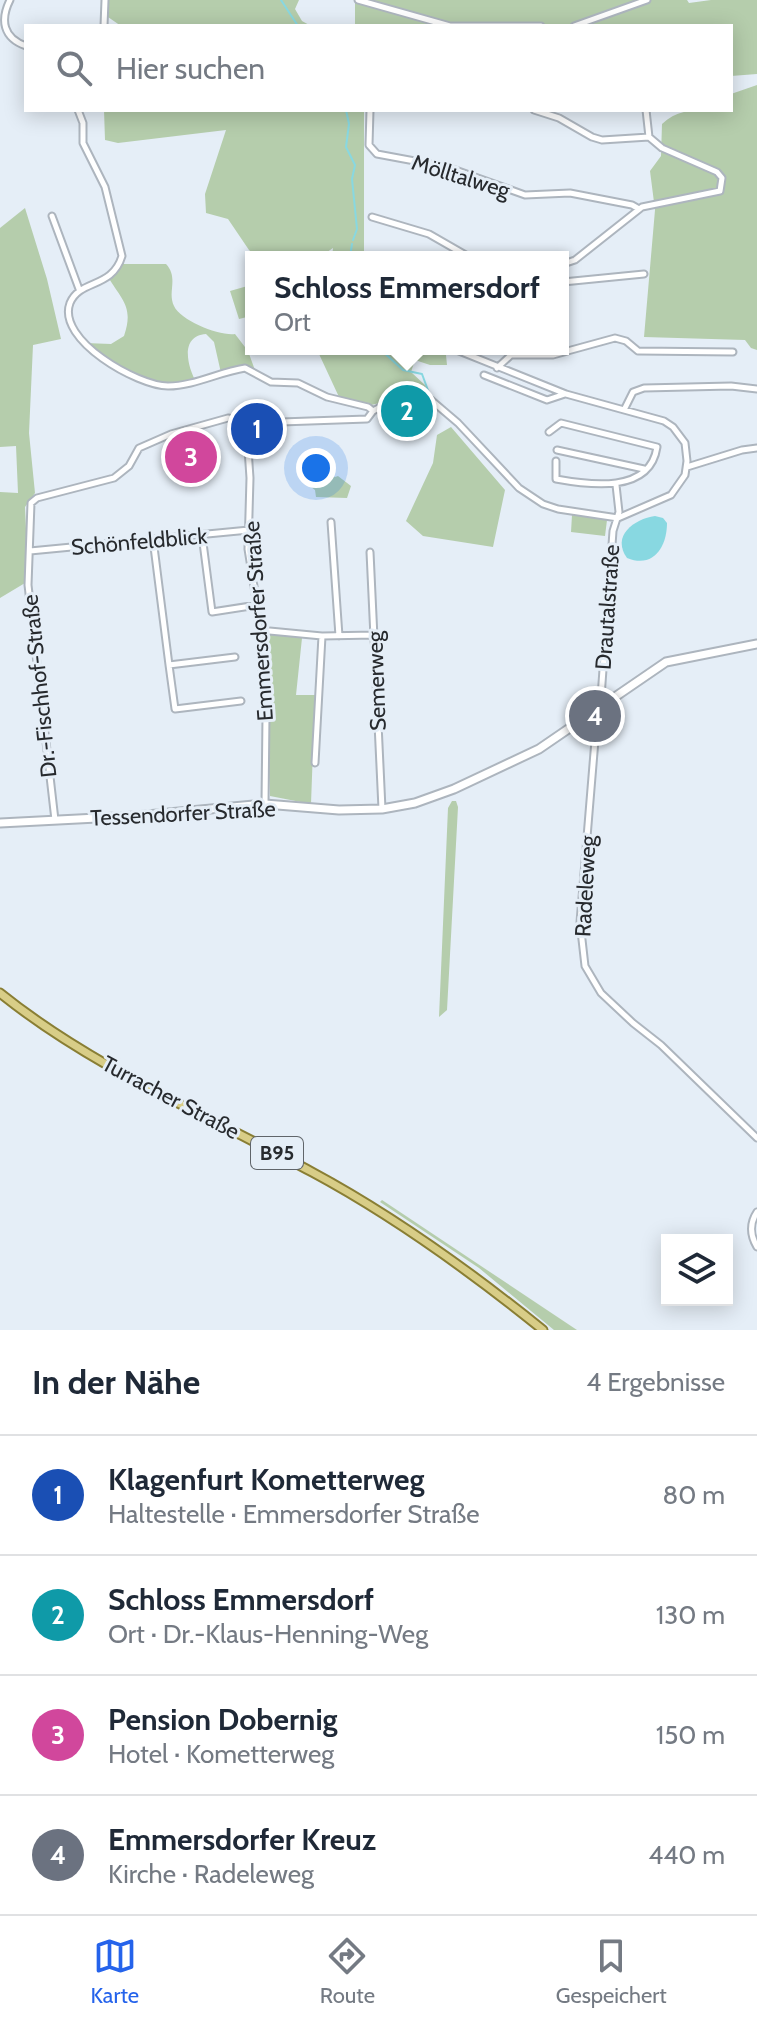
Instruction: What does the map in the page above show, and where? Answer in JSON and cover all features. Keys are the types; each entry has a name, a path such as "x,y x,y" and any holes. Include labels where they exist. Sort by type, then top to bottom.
{"main road":[{"name":"Turracher Straße","path":"0,993 69,1043 370,1205 441,1251 543,1330"}],"street":[{"path":"10,0 4,13 5,28 11,39 24,45"},
{"path":"104,24 105,0"},
{"path":"358,0 443,24"},
{"path":"580,24 647,0"},
{"path":"79,112 83,123 83,143 105,187 122,256 106,280 79,289 70,304 69,317 76,335 108,361 145,383 171,386 189,384 245,368 271,382 298,383 327,397 373,411"},
{"name":"Mölltalweg","path":"370,112 369,145 377,154 447,167 525,195 570,193 639,209"},
{"path":"540,112 602,140 649,137"},
{"path":"569,262 639,209 652,203 720,191 722,178 717,172 662,148 649,137 646,112"},
{"path":"52,216 79,289"},
{"path":"372,217 429,234 459,251"},
{"path":"569,281 644,274"},
{"path":"569,351 621,338 638,351 733,352"},
{"path":"468,355 566,394 655,417 673,427 685,443 687,467 757,448"},
{"path":"497,368 511,355 553,355"},
{"path":"484,375 547,400 566,394"},
{"path":"624,410 633,392 644,388 731,386 757,389"},
{"path":"252,438 267,425 289,421 367,419 373,411 388,403 431,400 458,423 519,488 543,504 618,518 616,485"},
{"name":"Dr.-Fischhof-Straße","path":"55,820 28,585 31,503 37,498 114,478 129,466 139,448 171,434 228,418 267,425"},
{"name":"Emmersdorfer Straße","path":"249,423 252,438 248,453 248,549 257,605 267,743 265,804"},
{"path":"549,432 561,423 657,447 656,455 645,469 616,485 556,479 556,461"},
{"path":"557,450 645,469"},
{"name":"Drautalstraße","path":"600,705 613,531 618,518 671,495 679,486 687,467"},
{"path":"331,522 339,636"},
{"name":"Schönfeldblick","path":"30,551 249,530"},
{"path":"202,535 212,612 257,605"},
{"path":"153,539 175,709 241,701"},
{"name":"Semerweg","path":"370,552 382,809"},
{"path":"259,630 322,636 374,635"},
{"path":"315,763 322,636"},
{"name":"Tessendorfer Straße","path":"0,823 191,812 265,804 339,810 382,809 415,803 454,789 539,749 671,659 757,644"},
{"path":"169,665 235,657"},
{"name":"Radeleweg","path":"600,705 580,922 585,966 601,993 661,1045 757,1138"},
{"path":"757,1212 751,1227 751,1236 757,1247"}],"green space":[{"path":"109,0 299,0 295,9 307,24 118,24 108,17"},
{"path":"355,0 687,0 689,3 757,0 757,74 733,76 733,24 355,24"},
{"path":"757,85 757,350 745,340 644,337 655,210 650,171 661,156 662,124 686,112 733,112 733,93"},
{"path":"104,112 364,112 364,251 333,251 333,248 329,251 250,251 228,219 206,213 205,194 226,130 118,143 105,140"},
{"path":"25,208 61,339 33,345 29,433 35,493 25,507 25,583 0,598 0,492 18,493 16,446 0,447 0,228"},
{"path":"122,264 166,264 172,274 172,301 178,312 201,326 220,333 235,334 245,347 245,355 249,355 256,373 239,369 221,373 214,342 206,334 192,340 189,346 188,360 196,382 165,386 127,374 85,343 111,344 124,336 127,311 108,277"},
{"path":"245,287 245,318 239,319 230,291"},
{"path":"319,355 446,355 447,365 430,365 415,360 411,372 426,386 423,393 371,405 339,397"},
{"path":"451,427 505,490 493,547 423,536 406,521 433,463 437,435"},
{"path":"324,471 338,476 351,486 347,498 316,497 315,490 307,484 307,475"},
{"path":"572,515 607,520 605,536 571,532"},
{"path":"263,634 302,638 296,695 315,695 311,804 270,796"},
{"path":"452,801 456,801 458,807 447,1010 439,1017 448,808"},
{"path":"382,1200 577,1330 554,1330 479,1268 380,1202"}],"water":[{"path":"655,516 667,523 665,540 657,553 645,560 627,558 622,543 627,530"}],"waterway":[{"path":"281,0 297,24"},
{"path":"346,112 349,124 346,147 355,165 352,179 357,229 353,240"},
{"path":"351,251 352,244"},
{"path":"387,355 403,370 422,374 429,393"}],"place":[{"name":"Schloss Emmersdorf","path":"407,411"},
{"name":"Klagenfurt Kometterweg","path":"257,429"},
{"name":"Pension Dobernig","path":"191,457"},
{"name":"Emmersdorfer Kreuz","path":"595,716"}]}
